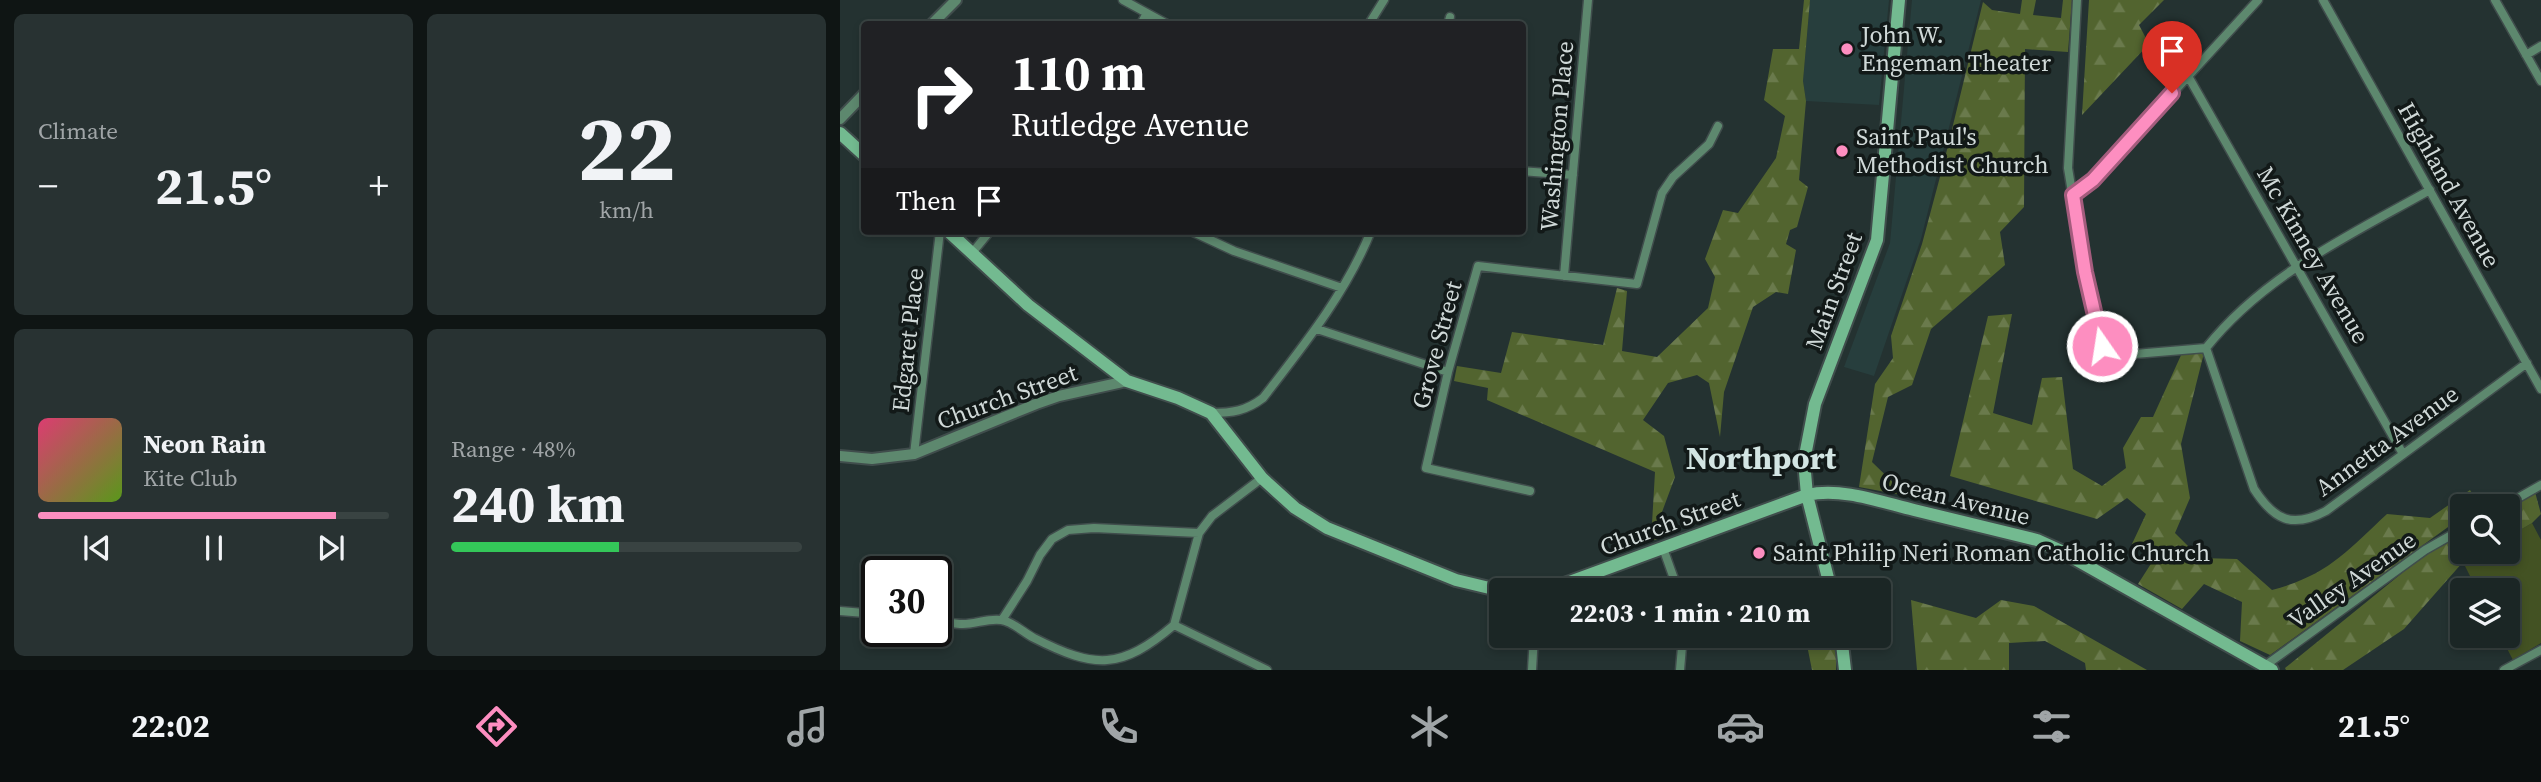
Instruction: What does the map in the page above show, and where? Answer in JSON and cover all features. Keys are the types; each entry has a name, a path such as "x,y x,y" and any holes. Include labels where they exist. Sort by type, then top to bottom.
{"main road":[{"name":"Main Street","path":"1828,578 1807,495 1804,461 1815,404 1877,240 1899,0"},
{"path":"840,133 861,152"},
{"path":"952,235 1028,305 1127,381 1178,398 1211,413 1262,478 1295,508 1327,528 1456,580 1489,588"},
{"name":"Ocean Avenue","path":"1807,495 1817,492 1860,497 2037,540 2269,668"},
{"name":"Church Street","path":"1581,578 1807,495"},
{"path":"1842,648 1844,670"}],"street":[{"path":"935,21 956,0"},
{"path":"1123,0 1162,21"},
{"path":"1371,21 1384,0"},
{"name":"Washington Place","path":"1564,276 1588,0"},
{"path":"2077,0 2068,168 2085,272 2102,346 2111,356 2206,348 2239,310 2297,265 2430,190"},
{"path":"2073,195 2093,180 2258,0"},
{"name":"Highland Avenue","path":"2323,0 2541,388"},
{"path":"2495,0 2541,81"},
{"path":"1143,21 1147,13"},
{"path":"2526,55 2541,46"},
{"name":"Mc Kinney Avenue","path":"2188,76 2403,454"},
{"path":"840,119 861,97"},
{"name":"Grove Street","path":"1530,491 1426,468 1448,372 1478,266 1637,284 1662,193 1674,177 1709,144 1718,126"},
{"path":"1526,171 1573,175"},
{"name":"Edgaret Place","path":"914,454 940,235"},
{"path":"972,253 987,235"},
{"path":"1200,235 1234,251 1342,288"},
{"path":"1211,413 1236,413 1258,402 1317,329 1361,257 1369,235"},
{"path":"1317,329 1448,372"},
{"name":"Annetta Avenue","path":"2206,348 2254,489 2265,505 2281,518 2298,521 2313,518 2527,363"},
{"name":"Church Street","path":"840,456 872,459 914,454 1059,396 1127,381"},
{"path":"952,623 1002,620 1076,658 1096,663 1116,662 1135,656 1174,625 1199,533 1212,516 1262,478"},
{"path":"2520,497 2541,485"},
{"path":"1002,620 1040,555 1052,539 1068,530 1094,528 1199,533"},
{"name":"Valley Avenue","path":"2269,668 2425,550 2450,536"},
{"path":"1662,548 1673,578"},
{"path":"840,611 861,613"},
{"path":"1174,625 1266,670"},
{"path":"1532,670 1533,648"},
{"path":"1680,670 1682,648"},
{"path":"2504,670 2541,650"}],"shaded area":[{"path":"1810,0 1889,0 1879,105 1806,101 1803,81"},
{"path":"1912,0 1981,0 1921,239 1874,376 1844,367 1890,243"}],"green space":[{"path":"1804,0 1810,0 1803,81 1806,101 1799,180 1808,187 1797,227 1790,230 1786,244 1796,250 1788,294 1776,292 1753,307 1724,392 1720,437 1709,383 1697,375 1668,383 1643,420 1664,436 1675,477 1662,512 1661,538 1651,541 1655,472 1487,400 1488,388 1454,381 1457,366 1501,373 1512,332 1603,345 1617,288 1627,291 1622,351 1657,357 1708,308 1715,277 1705,259 1723,210 1738,213 1776,158 1785,116 1764,100 1773,49 1799,49"},
{"path":"2022,0 2036,0 2033,15 2061,18 2063,0 2072,0 2068,52 2025,49 2024,207 2000,232 2005,265 1931,329 1912,385 1888,397 1872,462 1907,496 1859,487 1875,384 1893,358 1891,336 1922,244 1983,2 1992,10 2020,14"},
{"path":"2089,0 2164,0 2139,25 2149,44 2082,115"},
{"path":"2012,314 1993,413 2032,425 2042,378 2062,377 2073,469 2102,486 2126,468 2123,448 2141,417 2153,417 2182,353 2204,353 2181,444 2190,498 2175,533 2200,558 2237,559 2272,590 2308,577 2335,561 2387,514 2430,518 2450,504 2450,526 2270,655 2240,641 2242,602 2204,584 2182,609 2138,584 2154,559 2132,544 2146,514 2127,498 2097,519 1950,476 1988,316"},
{"path":"2535,492 2541,514 2520,530 2520,501"},
{"path":"2532,523 2541,540 2541,643 2513,660 2507,648 2520,648 2520,578 2471,578 2464,564 2520,564 2520,530"},
{"path":"2450,540 2450,564 2461,564 2404,629 2343,670 2286,670 2285,668 2428,552"},
{"path":"1911,600 1976,618 2001,600 2034,606 2147,670 2086,670 2085,663 2045,641 2009,643 2009,670 1917,670"},
{"path":"1808,648 1836,648 1836,670 1812,670"}],"place":[{"name":"John W. Engeman Theater","path":"1847,49"},
{"name":"Saint Paul's Methodist Church","path":"1842,151"},
{"name":"Saint Philip Neri Roman Catholic Church","path":"1759,553"}],"district":[{"name":"Northport","path":"1761,458"}],"route":[{"path":"2102,346 2085,272 2073,195 2093,180 2172,93"}]}
